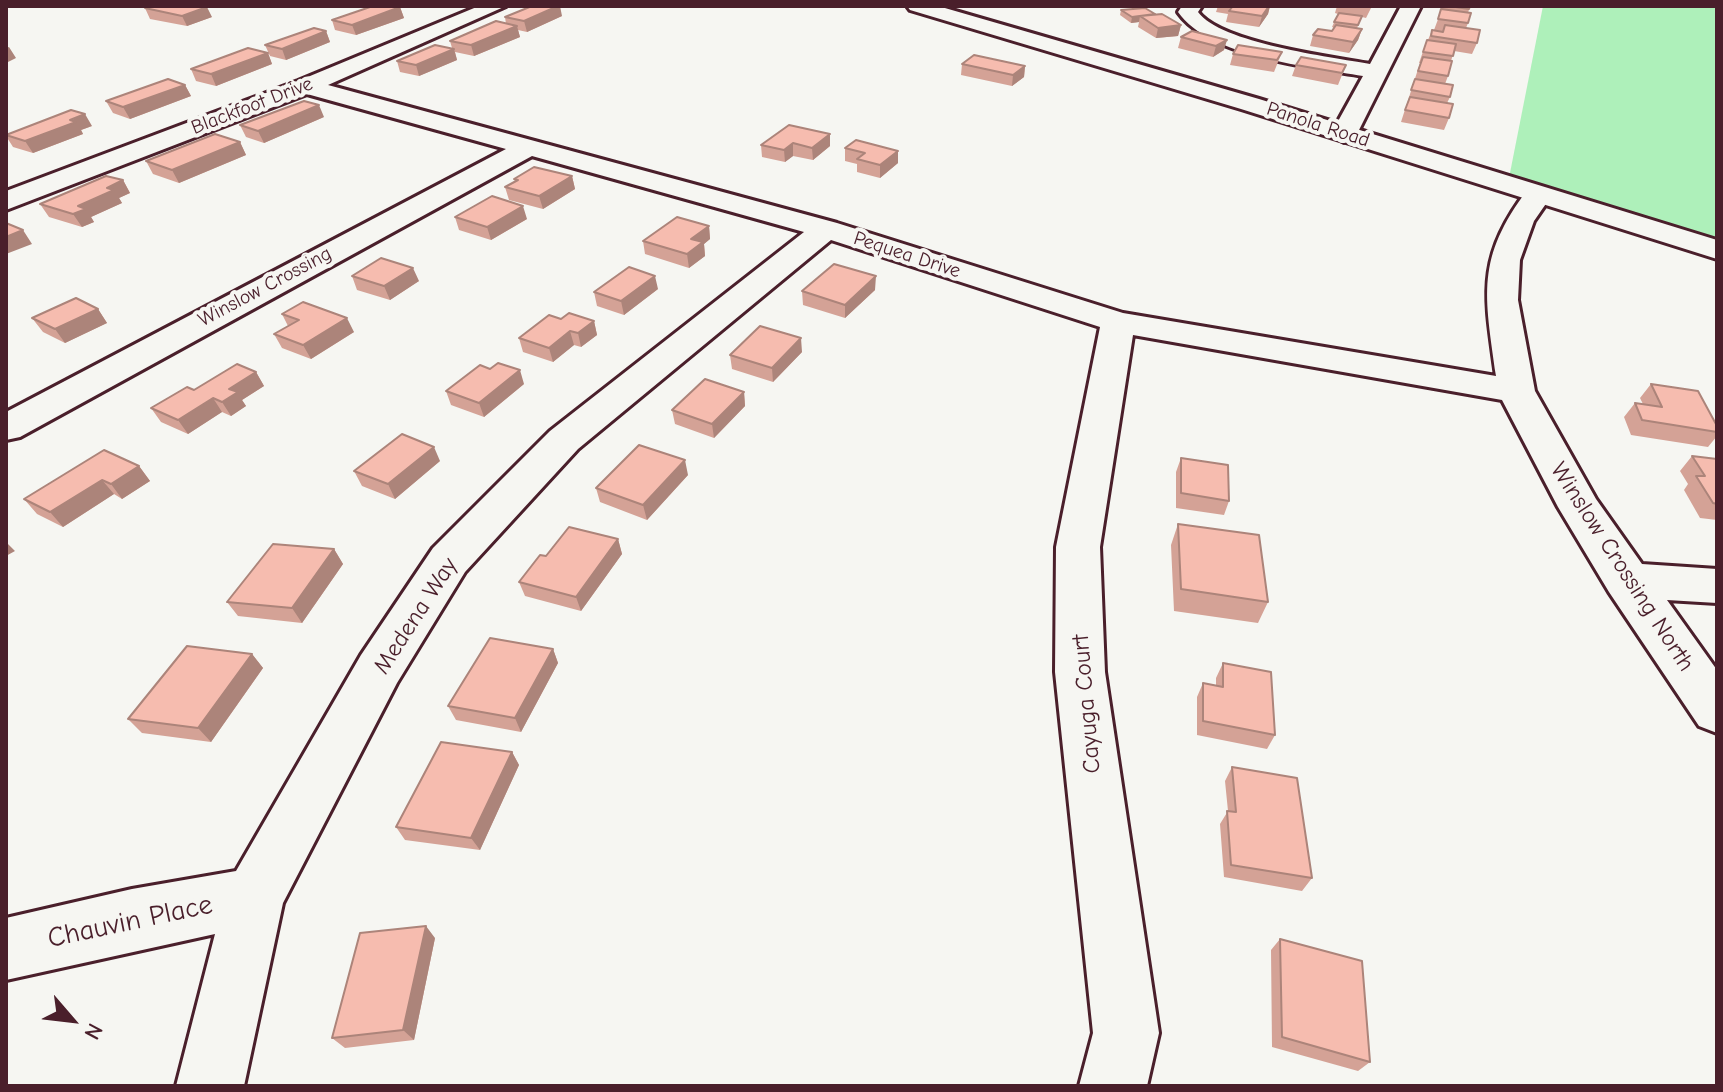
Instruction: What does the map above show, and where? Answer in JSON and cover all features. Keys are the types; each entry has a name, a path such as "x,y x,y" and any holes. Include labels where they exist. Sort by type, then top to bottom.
{"street":[{"path":"435,6 486,10"},
{"name":"Panola Road","path":"917,6 1717,250"},
{"path":"1192,6 1188,12 1197,25 1224,35 1314,60 1378,72"},
{"path":"1344,134 1411,6"},
{"name":"Blackfoot Drive","path":"6,201 306,86 486,10"},
{"name":"Pequea Drive","path":"306,86 526,149 826,229 1118,322 1516,391"},
{"name":"Winslow Crossing","path":"6,428 526,149"},
{"name":"Winslow Crossing North","path":"1538,195 1519,221 1504,260 1502,300 1516,391 1579,507 1625,580 1717,711"},
{"name":"Medena Way","path":"210,1086 254,897 379,669 449,560 564,440 826,229"},
{"name":"Cayuga Court","path":"1113,1086 1126,1033 1080,672 1078,547 1118,322"},
{"path":"1625,580 1717,586"},
{"name":"Chauvin Place","path":"6,949 132,919 254,897"}],"green space":[{"path":"1543,6 1717,6 1717,251 1508,183"}],"building":[{"path":"373,6 400,7 352,25 332,20"},
{"path":"532,6 558,6 524,21 505,17"},
{"path":"1233,6 1269,6 1262,16 1229,11"},
{"path":"207,7 182,16 145,8"},
{"path":"1145,8 1155,14 1132,17 1121,10"},
{"path":"1441,9 1471,13 1468,23 1438,19"},
{"path":"1339,13 1362,16 1358,25 1334,22"},
{"path":"1162,14 1181,25 1158,28 1140,16"},
{"path":"496,21 517,26 471,45 450,41"},
{"path":"1336,25 1362,29 1353,42 1313,35 1318,29 1332,31"},
{"path":"1445,25 1480,30 1477,43 1431,36 1432,30 1443,32"},
{"path":"314,28 326,31 282,49 265,45"},
{"path":"1192,31 1227,40 1216,46 1181,37"},
{"path":"1427,40 1456,44 1453,56 1423,52"},
{"path":"435,45 454,49 416,65 397,61"},
{"path":"1238,45 1282,52 1277,60 1233,54"},
{"path":"248,48 268,53 211,74 191,69"},
{"path":"974,55 1025,66 1013,75 962,64"},
{"path":"1301,57 1346,65 1342,73 1296,65"},
{"path":"1423,57 1452,61 1448,76 1418,71"},
{"path":"168,79 185,85 123,107 106,101"},
{"path":"1415,79 1453,85 1450,97 1411,90"},
{"path":"1410,97 1453,104 1449,118 1405,110"},
{"path":"304,101 319,105 258,131 240,125"},
{"path":"71,110 85,114 70,120 76,122 25,141 6,135"},
{"path":"789,125 830,134 812,148 793,143 784,150 761,145"},
{"path":"215,134 240,142 172,170 146,161"},
{"path":"856,140 898,151 880,165 857,159 865,153 845,148"},
{"path":"534,167 572,176 539,196 505,187"},
{"path":"106,176 123,180 107,188 114,190 78,206 86,209 73,214 40,204"},
{"path":"492,196 523,206 487,227 455,217"},
{"path":"677,217 709,226 691,239 703,242 687,254 643,241"},
{"path":"6,223 23,230 6,237"},
{"path":"381,258 413,268 384,286 352,276"},
{"path":"834,264 876,276 845,305 802,291"},
{"path":"629,267 655,276 621,301 594,292"},
{"path":"76,298 98,309 55,329 32,318"},
{"path":"303,302 347,318 303,345 274,334 299,320 282,314"},
{"path":"569,313 594,321 578,333 570,331 549,348 519,338 549,315 561,319"},
{"path":"760,326 801,338 772,368 730,355"},
{"path":"498,363 520,370 479,403 446,391 480,365 490,369"},
{"path":"237,364 256,372 229,389 238,392 222,402 213,398 178,420 151,408 187,387 194,390"},
{"path":"705,379 744,392 712,424 672,410"},
{"path":"1651,384 1698,391 1717,426 1717,432 1642,420 1635,403 1662,407"},
{"path":"402,434 434,447 388,484 354,471"},
{"path":"639,445 685,460 643,505 596,488"},
{"path":"104,450 139,466 111,484 102,480 50,512 24,499"},
{"path":"1692,456 1717,459 1717,504 1713,503 1696,476 1705,476"},
{"path":"1181,458 1228,465 1229,501 1181,493"},
{"path":"1178,524 1259,535 1268,602 1181,589"},
{"path":"569,527 618,539 576,597 519,582 540,555 546,556"},
{"path":"273,544 334,549 292,608 227,602"},
{"path":"490,638 553,649 515,718 448,706"},
{"path":"187,646 252,654 198,728 128,719"},
{"path":"1223,663 1271,672 1275,735 1203,721 1203,683 1223,687"},
{"path":"441,742 512,752 471,838 396,827"},
{"path":"1232,767 1297,778 1312,878 1231,865 1227,811 1236,812"},
{"path":"426,926 403,1030 332,1038 360,933"},
{"path":"1280,939 1362,961 1370,1062 1282,1037"}]}
